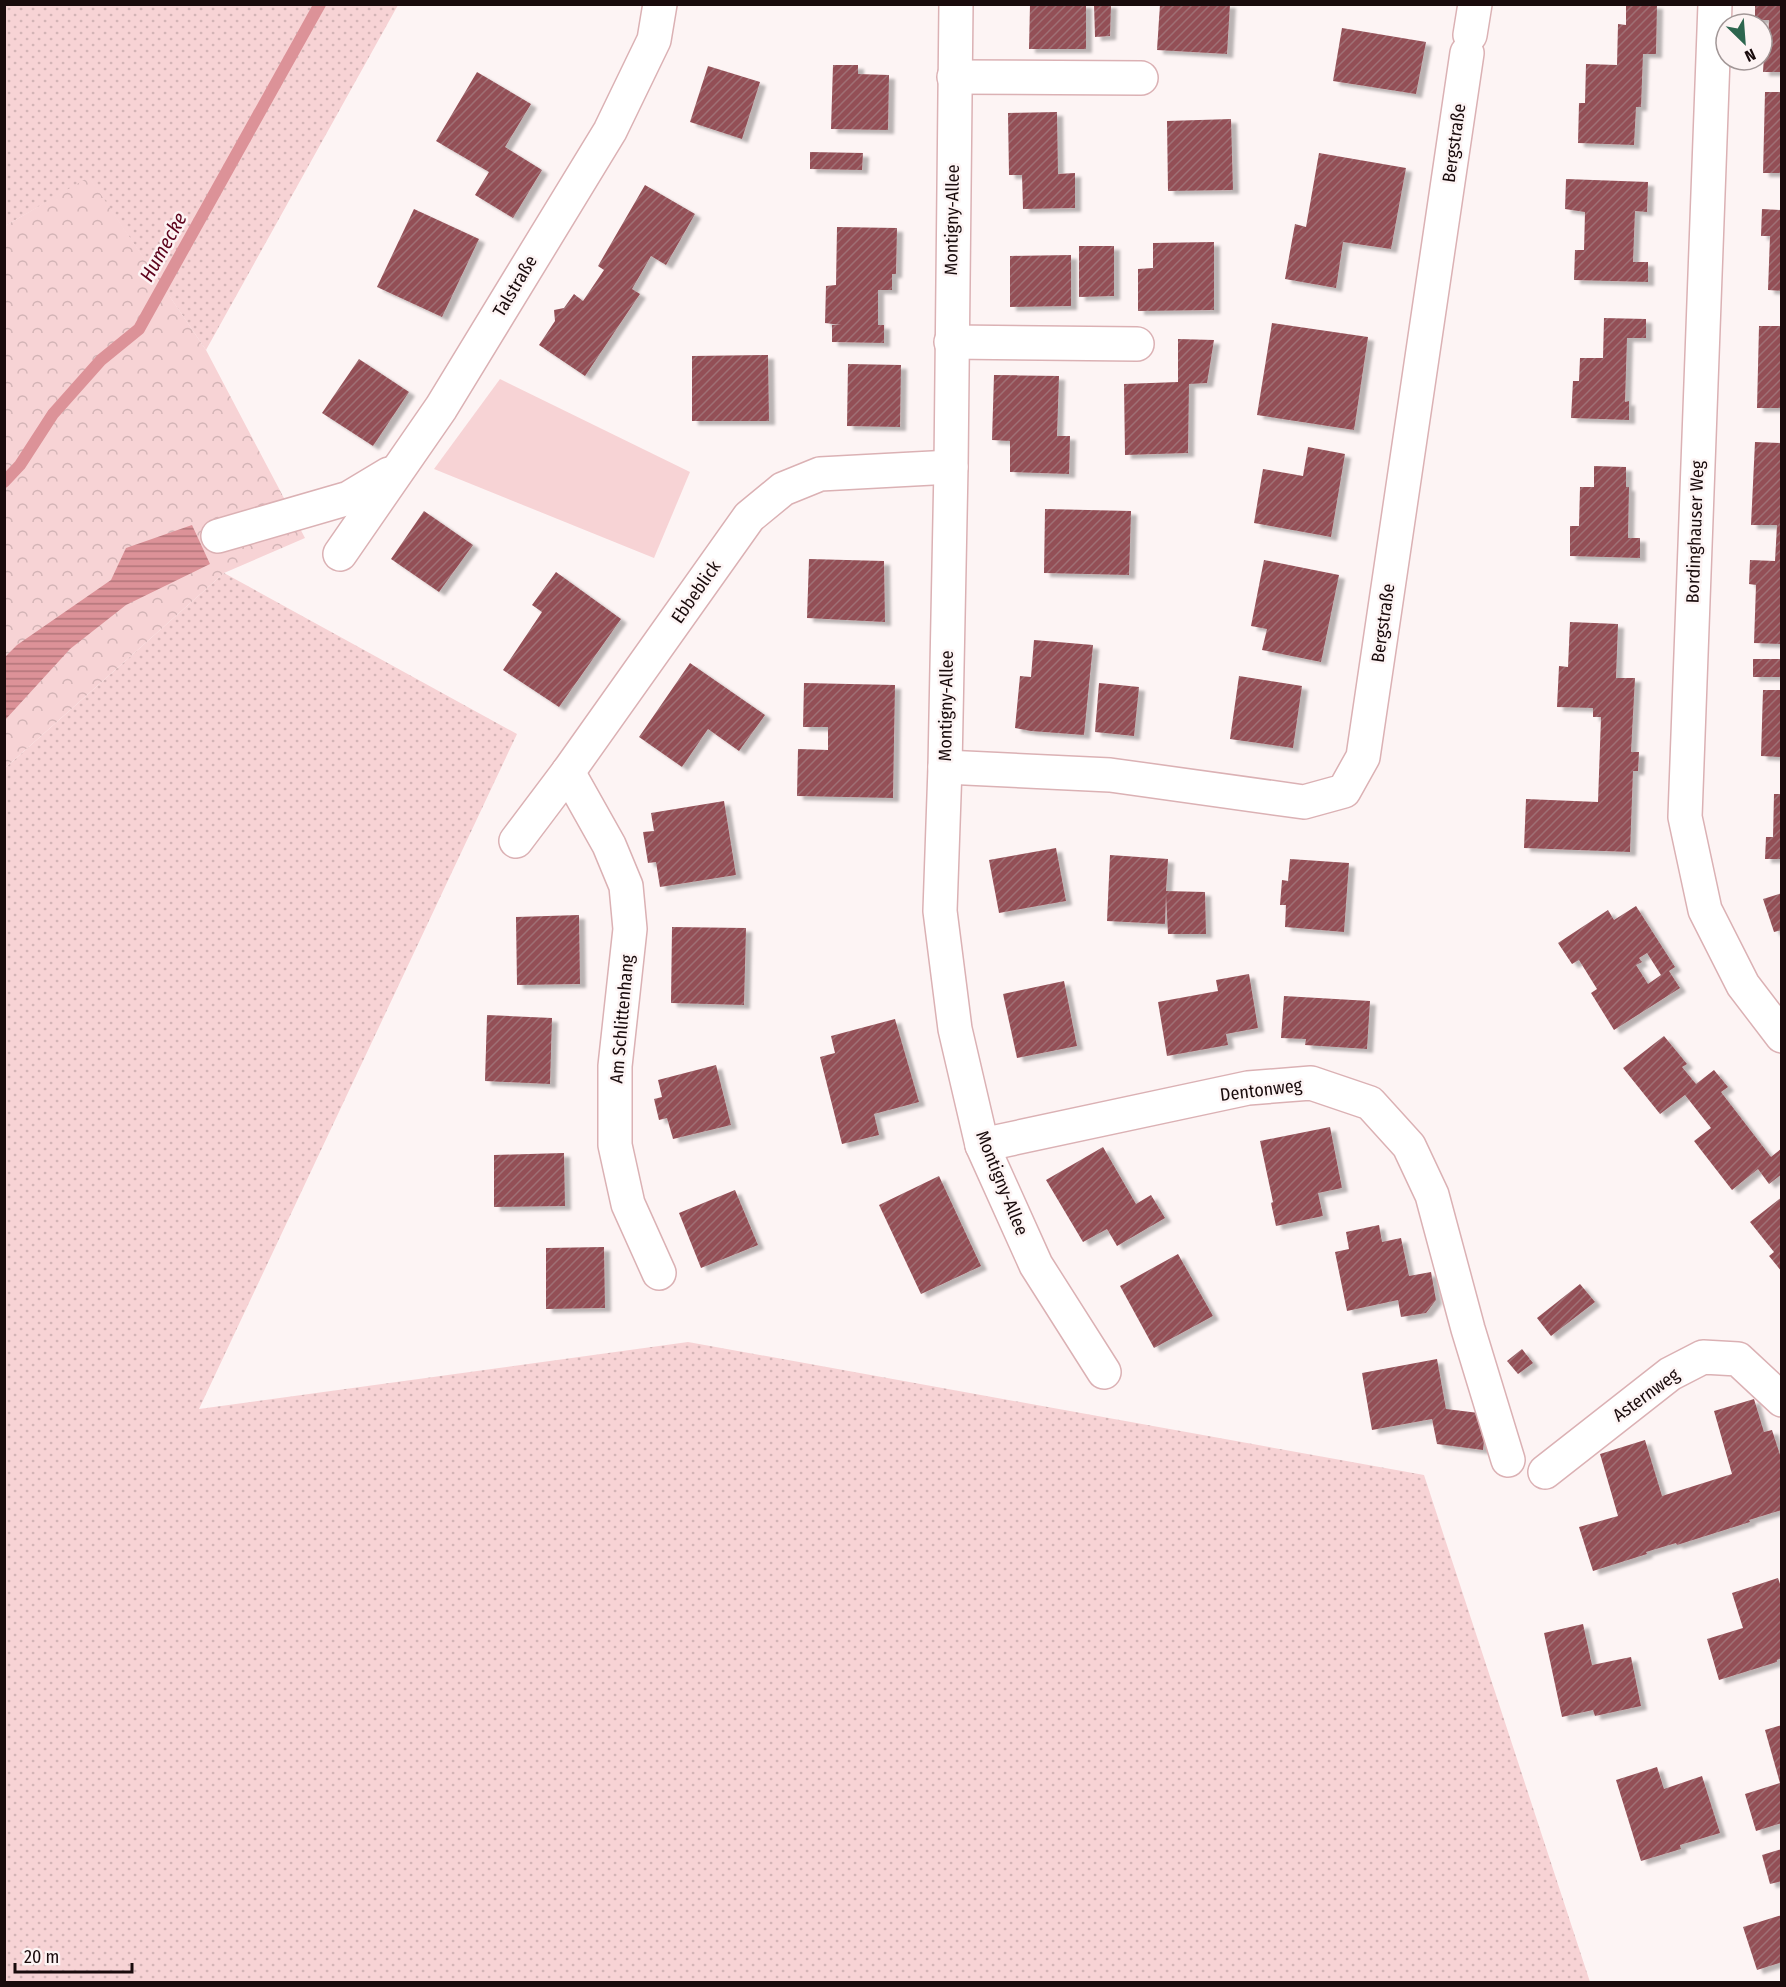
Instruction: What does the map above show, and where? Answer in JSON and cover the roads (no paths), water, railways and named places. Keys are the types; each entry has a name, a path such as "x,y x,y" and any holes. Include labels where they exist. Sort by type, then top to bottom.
{"street":[{"name":"Talstraße","path":"340,554 441,408 610,131 654,40 660,4"},
{"name":"Montigny-Allee","path":"956,4 951,467 940,911 955,1029 982,1145 1036,1265 1104,1372"},
{"name":"Bordinghauser Weg","path":"1715,4 1685,817 1705,910 1743,985 1782,1036"},
{"name":"Bergstraße","path":"945,767 1110,775 1304,802 1344,791 1363,757 1471,31"},
{"path":"954,77 1141,78"},
{"path":"951,342 1137,344"},
{"name":"Ebbeblick","path":"516,841 568,772 749,517 783,489 820,474 951,467"},
{"path":"218,536 349,498 399,469"},
{"name":"Am Schlittenhang","path":"568,772 609,845 626,886 630,929 615,1066 615,1145 628,1204 659,1273"},
{"name":"Dentonweg","path":"982,1145 1248,1088 1311,1083 1370,1103 1409,1146 1432,1195 1468,1329 1508,1460"},
{"name":"Asternweg","path":"1545,1472 1670,1374 1703,1357 1738,1359 1782,1400"}],"waterway":[{"name":"Humecke","path":"4,482 20,465 53,414 101,360 139,329 320,4"}]}
